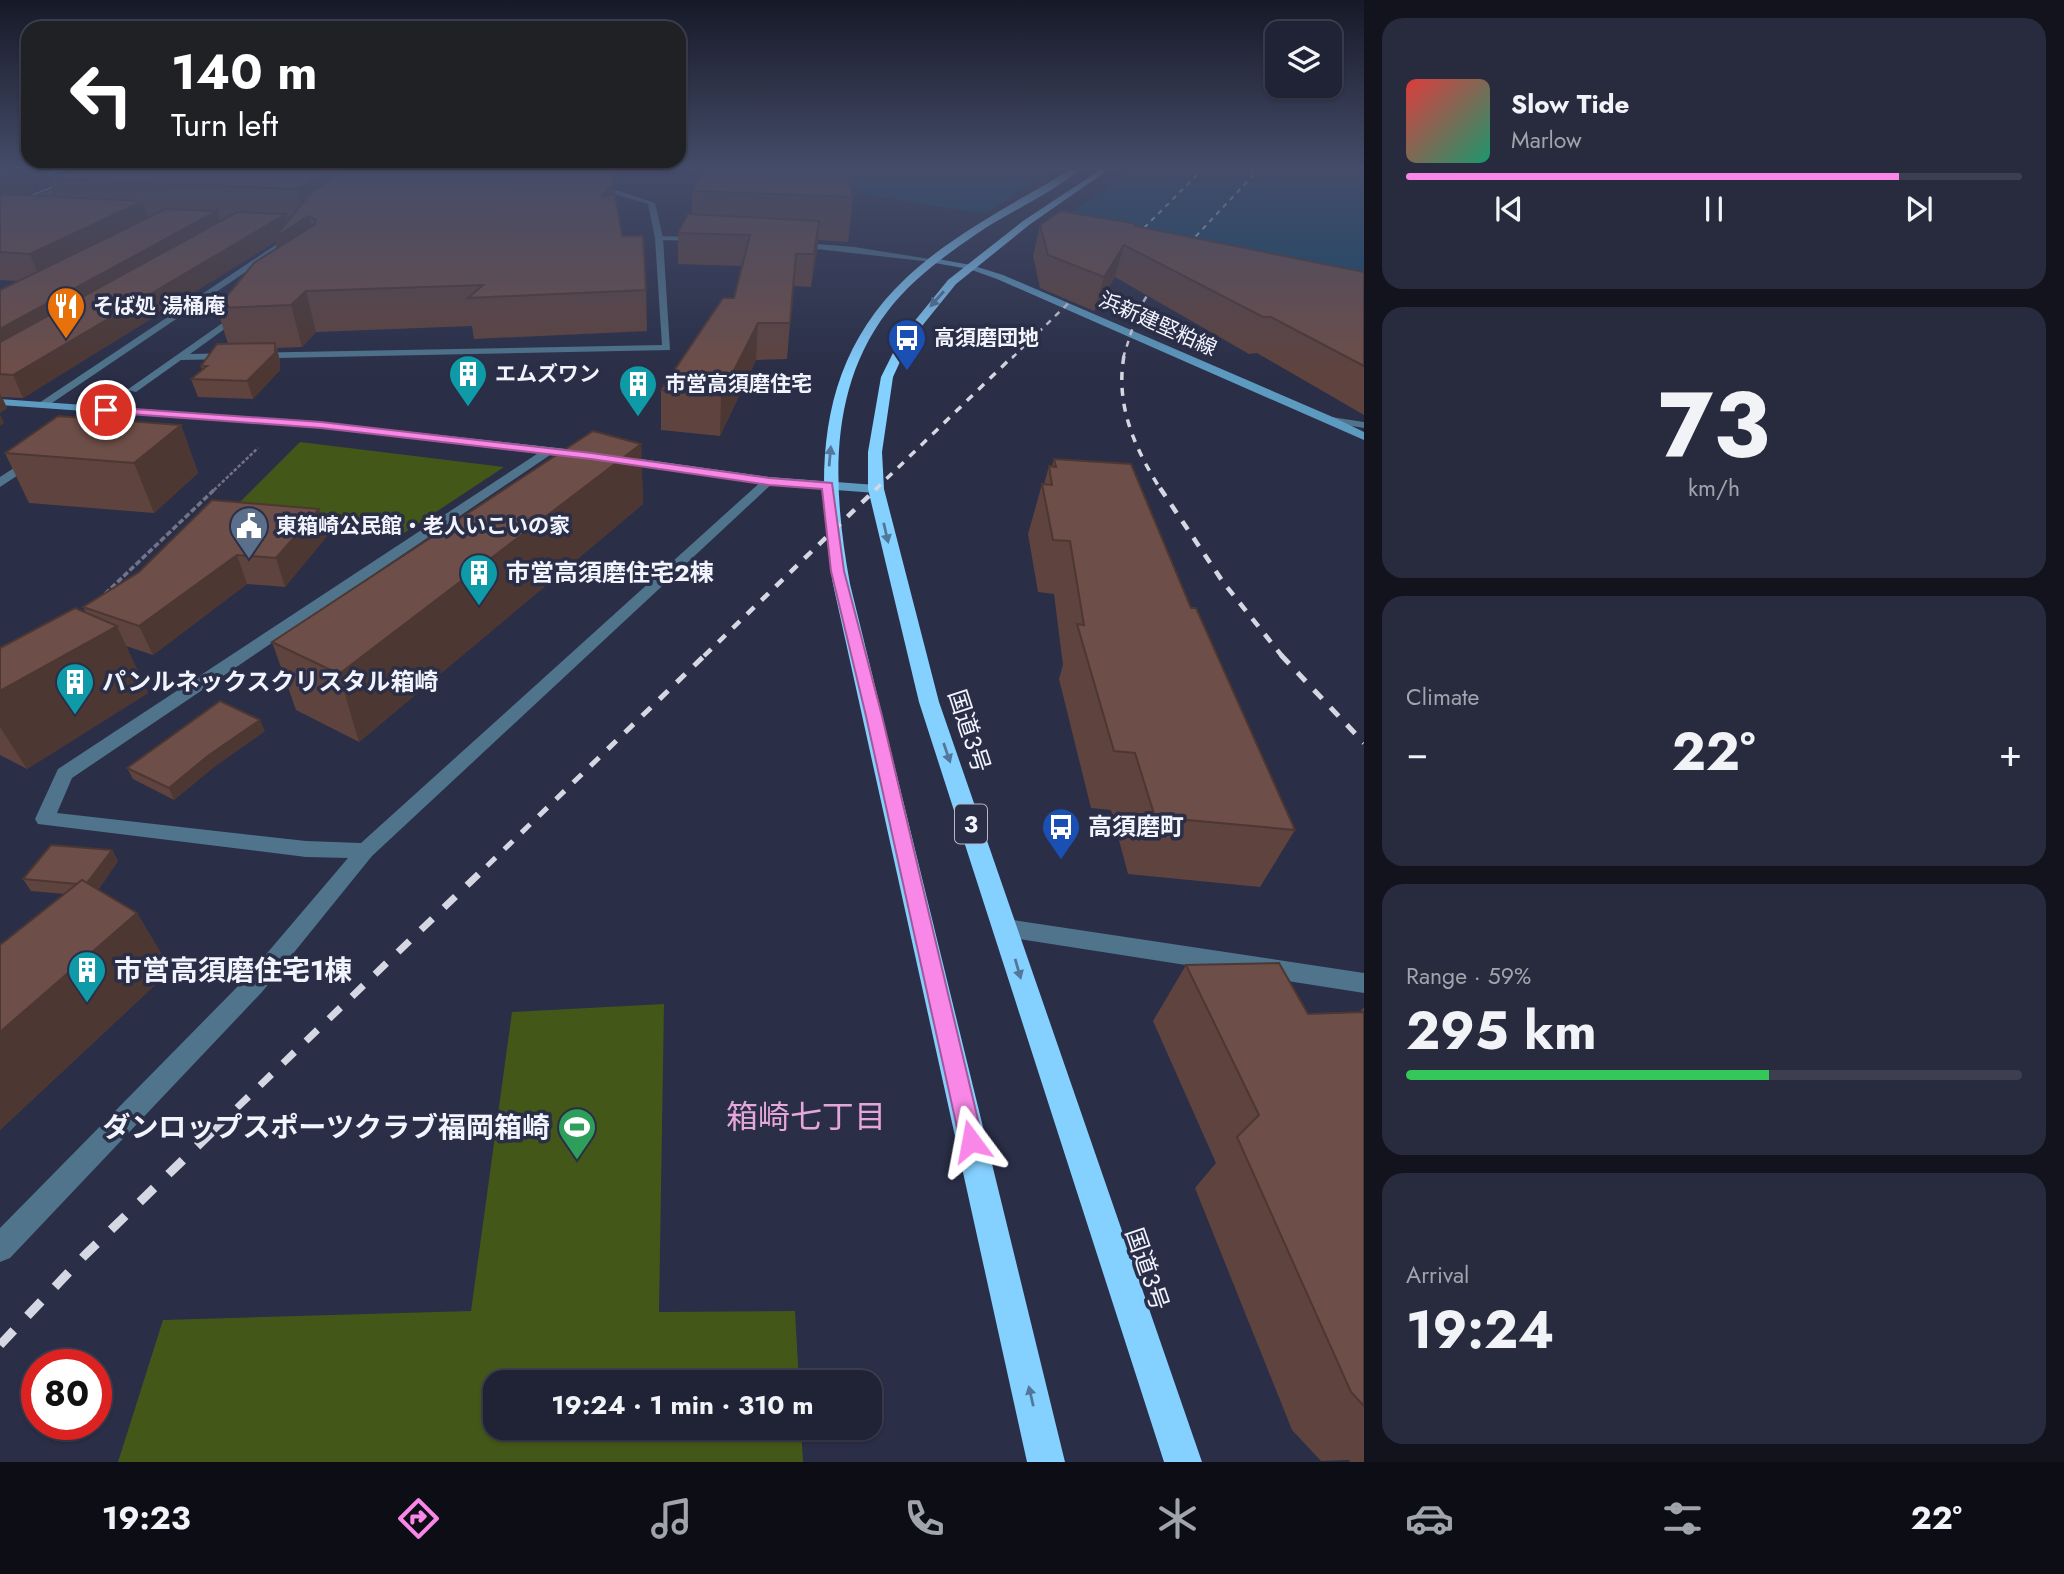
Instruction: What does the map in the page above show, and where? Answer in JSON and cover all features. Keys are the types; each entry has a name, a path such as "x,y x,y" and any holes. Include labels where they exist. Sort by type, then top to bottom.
{"highway":[{"path":"966,238 932,260 900,291 866,331 846,376 831,447 828,485 837,571 874,716 1046,1462"},
{"name":"国道3号","path":"1007,238 952,282 904,341 887,377 875,452 876,489 929,702 1183,1462"}],"street":[{"path":"41,405 291,238"},
{"path":"181,356 667,348 659,238"},
{"path":"671,238 714,239"},
{"path":"778,243 854,249 932,260"},
{"name":"浜新建堅粕線","path":"932,260 971,267 1075,308 1364,437"},
{"path":"132,390 245,310"},
{"path":"0,402 286,423 591,456"},
{"path":"64,439 106,410"},
{"path":"1331,420 1364,425"},
{"path":"365,850 306,849 45,819 64,774 550,451"},
{"path":"0,483 42,454"},
{"path":"605,458 769,481 876,489"},
{"path":"0,1248 254,985 365,850 769,481"},
{"path":"1006,928 1364,983"}],"path":[{"path":"99,600 286,423"}],"green space":[{"path":"300,442 504,467 401,535 220,522"},
{"name":"ダンロップスポーツクラブ福岡箱崎","path":"664,1004 659,1312 795,1311 798,1370 483,1370 483,1440 802,1440 803,1462 118,1462 163,1320 471,1311 512,1012"}],"water":[{"path":"1106,238 1364,238 1364,307"}],"building":[{"path":"0,238 64,238 30,254 0,252"},
{"path":"106,238 167,238 0,329 0,290"},
{"path":"189,238 245,238 13,375 0,374 0,342"},
{"path":"293,238 643,238 646,290 468,298 483,285 306,291 291,305 217,308 254,263"},
{"path":"749,238 816,238 814,254 796,254 790,323 758,323 721,396 661,390 723,298 734,298"},
{"path":"1044,238 1196,238 1364,272 1364,366 1124,245 1104,277 1048,255"},
{"path":"275,343 275,353 247,381 191,379 207,366 201,366 217,344"},
{"path":"58,416 181,425 134,463 5,453"},
{"path":"593,431 641,444 339,674 272,642"},
{"path":"1054,459 1131,464 1191,608 1196,608 1295,830 1155,817 1135,753 1114,751 1077,624 1084,625 1070,541 1053,540 1042,484 1052,485 1049,466 1056,467"},
{"path":"212,500 319,509 276,558 237,555 139,626 83,607 139,572"},
{"path":"75,608 117,626 0,691 0,648"},
{"path":"220,701 260,720 209,755 169,788 127,768"},
{"path":"51,845 112,850 87,883 82,880 77,884 23,879"},
{"path":"82,880 137,913 0,1032 0,945"},
{"path":"1279,963 1308,1014 1364,1012 1364,1406 1351,1392 1237,1137 1259,1115 1186,965"}],"railway":[{"path":"1130,242 1134,238"},
{"path":"1182,251 1194,238"},
{"path":"1123,358 1138,311 1156,280"},
{"path":"1012,358 1083,289"},
{"path":"875,490 1013,356"},
{"path":"1124,356 1122,392 1129,426 1135,443 1161,490"},
{"path":"704,656 877,488"},
{"path":"1160,488 1223,582 1282,656"},
{"path":"487,866 705,655"},
{"path":"1281,655 1364,743"},
{"path":"214,1130 489,864"},
{"path":"0,1345 85,1255 216,1128"}],"place":[{"name":"そば処 湯桶庵","path":"66,340"},
{"name":"高須磨団地","path":"907,372"},
{"name":"エムズワン","path":"468,408"},
{"name":"市営高須磨住宅","path":"638,418"},
{"name":"東箱崎公民館・老人いこいの家","path":"249,560"},
{"name":"市営高須磨住宅2棟","path":"479,607"},
{"name":"パンルネックスクリスタル箱崎","path":"75,716"},
{"name":"高須磨町","path":"1061,861"},
{"name":"市営高須磨住宅1棟","path":"87,1004"},
{"name":"ダンロップスポーツクラブ福岡箱崎","path":"577,1161"}],"district":[{"name":"箱崎七丁目","path":"806,1117"}],"route":[{"path":"106,410 321,425 591,456 769,481 828,485 837,571 874,716 971,1141"}]}
